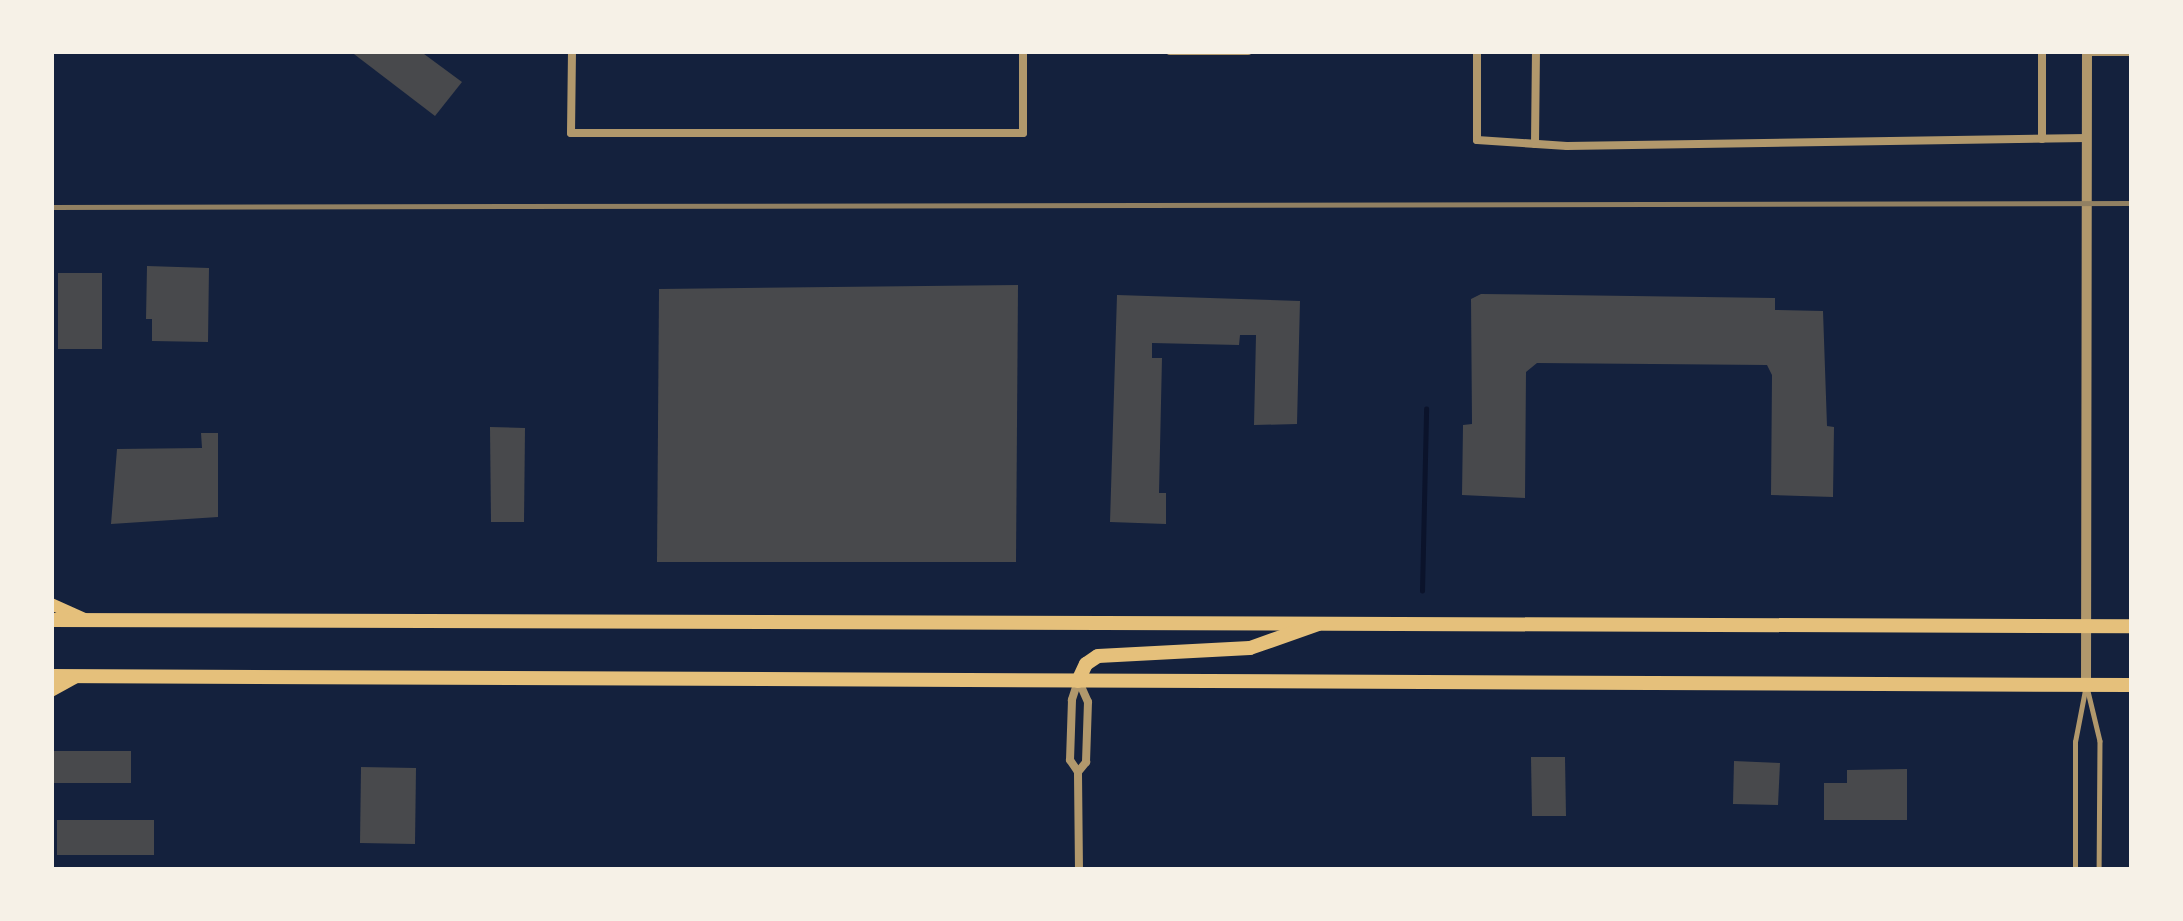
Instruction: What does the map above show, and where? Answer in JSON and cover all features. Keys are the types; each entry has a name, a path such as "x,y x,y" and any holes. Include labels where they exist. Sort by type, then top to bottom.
{"main road":[{"path":"51,604 86,620"},
{"path":"51,620 2132,626"},
{"path":"1078,681 1086,664 1098,656 1250,649 1288,639 1322,622"},
{"path":"51,676 2132,685"},
{"path":"51,691 78,677"}],"street":[{"path":"572,51 571,133 1023,133 1023,51"},
{"path":"1170,51 1248,51"},
{"path":"1477,51 1478,140 2087,139"},
{"path":"1535,143 1536,51"},
{"path":"2042,51 2042,139"},
{"path":"2086,685 2086,51 2132,52"},
{"path":"1078,681 1088,702 1086,762 1078,772"},
{"path":"1078,681 1072,700 1070,760 1078,772 1079,870"}],"lane":[{"path":"2075,870 2075,742 2086,685"},
{"path":"2086,685 2100,741 2099,870"}],"building":[{"path":"350,51 420,51 462,82 435,116"},
{"path":"147,266 209,268 208,342 152,341 152,319 146,319"},
{"path":"58,273 102,273 102,349 58,349"},
{"path":"1018,285 1016,562 657,562 659,289"},
{"path":"1481,294 1775,298 1775,310 1823,311 1827,426 1834,427 1833,497 1771,495 1772,375 1767,365 1537,363 1526,372 1525,498 1462,495 1463,425 1472,424 1471,299"},
{"path":"1117,295 1300,301 1297,424 1254,425 1256,335 1240,335 1239,345 1152,343 1152,358 1162,358 1159,493 1166,493 1166,524 1110,522"},
{"path":"490,427 525,428 524,522 491,522"},
{"path":"201,433 218,433 218,517 111,524 117,449 202,448"},
{"path":"51,751 131,751 131,783 51,783"},
{"path":"1531,757 1565,757 1566,816 1532,816"},
{"path":"1734,761 1780,763 1778,805 1733,804"},
{"path":"361,767 416,768 415,844 360,843"},
{"path":"1907,769 1907,820 1824,820 1824,783 1847,783 1847,770"},
{"path":"57,820 154,820 154,855 57,855"}],"waterway":[{"path":"1422,591 1426,409"}],"railway":[{"path":"51,207 2132,203"}]}
